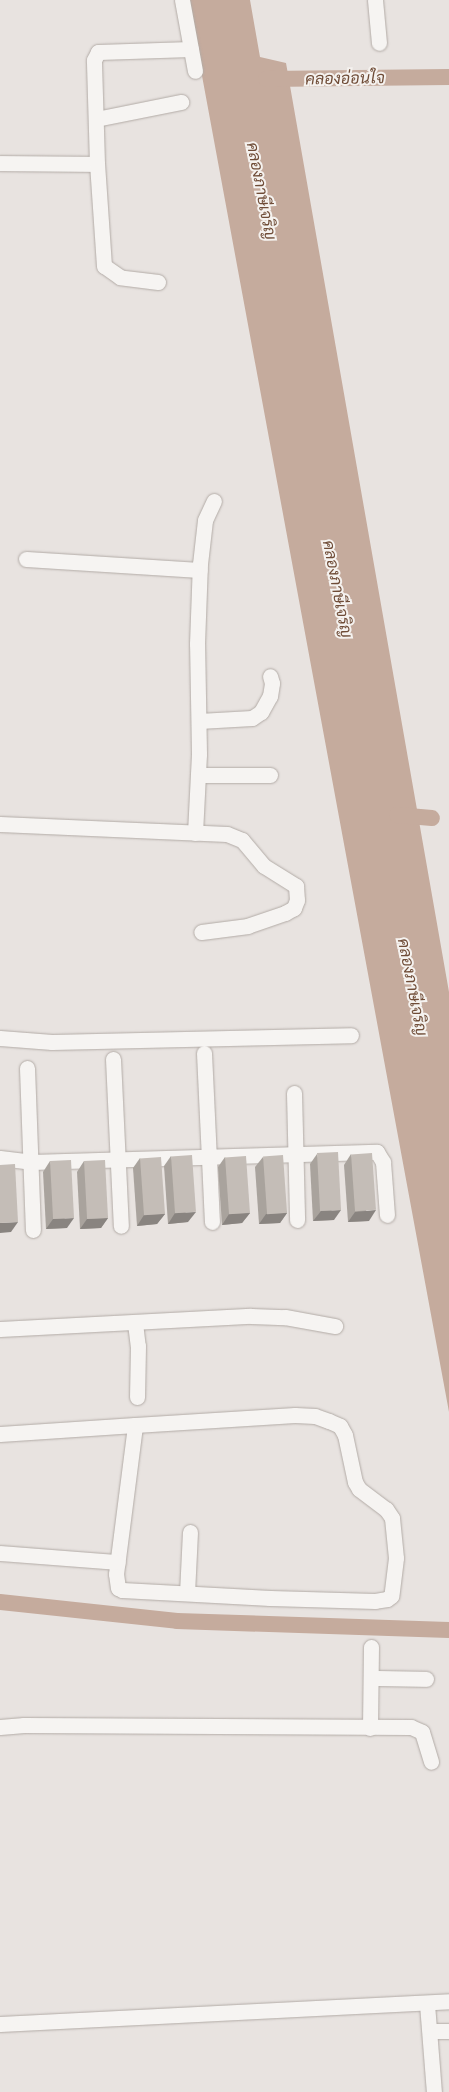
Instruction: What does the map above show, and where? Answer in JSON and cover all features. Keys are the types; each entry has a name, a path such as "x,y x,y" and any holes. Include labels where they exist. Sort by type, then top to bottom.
{"street":[{"path":"182,0 195,71"},
{"path":"375,0 379,43"},
{"path":"158,282 120,277 104,266 97,164 94,60 98,52 191,50"},
{"path":"96,119 181,102"},
{"path":"0,163 97,164"},
{"path":"195,833 198,775 197,644 200,570 205,520 214,501"},
{"path":"26,559 200,570"},
{"path":"199,720 242,720 252,718 261,712 270,696 272,683 270,676"},
{"path":"198,775 270,775"},
{"path":"0,824 226,834 242,840 264,866 296,886 298,892 294,908 270,920 230,930 201,932"},
{"path":"0,1038 52,1042 351,1035"},
{"path":"204,1053 212,1222"},
{"path":"113,1059 121,1226"},
{"path":"27,1068 33,1230"},
{"path":"294,1093 297,1220"},
{"path":"0,1158 31,1162 377,1152 383,1162 387,1215"},
{"path":"0,1329 252,1316 285,1317 335,1326"},
{"path":"135,1323 138,1346 137,1397"},
{"path":"0,1434 135,1425 295,1416 316,1416 329,1421 340,1426 345,1435 355,1482 359,1489 386,1509 392,1518 396,1558 395,1580 391,1596 387,1599 270,1598 122,1590 118,1588 116,1582 118,1562 135,1425"},
{"path":"187,1594 190,1532"},
{"path":"0,1553 118,1562"},
{"path":"370,1728 372,1647"},
{"path":"371,1678 426,1679"},
{"path":"0,1727 24,1725 417,1729 426,1738 431,1762"},
{"path":"0,2024 427,2004 449,2001"},
{"path":"427,2004 434,2092"},
{"path":"430,2031 449,2031"}],"water":[{"name":"คลองภาษีเจริญ","path":"188,0 250,0 260,57 286,63 449,992 449,1412"}],"building":[{"path":"338,1152 341,1210 320,1211 317,1153"},
{"path":"372,1153 376,1210 355,1211 351,1154"},
{"path":"192,1155 196,1212 175,1213 171,1156"},
{"path":"283,1155 287,1213 267,1214 263,1156"},
{"path":"246,1156 250,1213 229,1214 225,1157"},
{"path":"161,1157 165,1214 144,1215 140,1158"},
{"path":"71,1160 74,1218 53,1219 50,1161"},
{"path":"105,1160 108,1218 87,1219 84,1161"},
{"path":"15,1164 18,1222 0,1223 0,1165"}],"waterway":[{"name":"คลองอ่อนใจ","path":"266,79 449,77"},
{"path":"397,815 432,818"},
{"path":"0,1602 177,1621 449,1630"}]}
